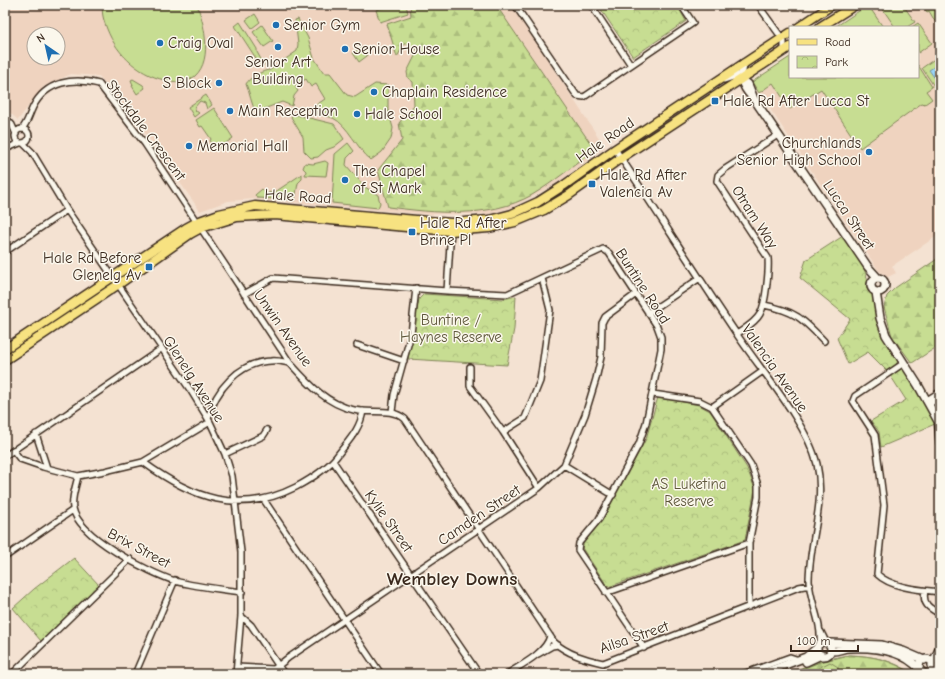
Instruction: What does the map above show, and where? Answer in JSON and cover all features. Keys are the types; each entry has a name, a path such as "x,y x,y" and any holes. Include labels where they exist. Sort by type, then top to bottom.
{"main road":[{"path":"800,26 832,5"},
{"path":"822,26 855,5"},
{"name":"Hale Road","path":"451,227 512,214 538,202 789,34"},
{"name":"Hale Road","path":"5,349 114,276 219,214 255,206 451,227 489,228 515,222 544,210 569,196 621,158 789,48"},
{"name":"Hale Road","path":"5,360 119,284 190,234 199,225"}],"street":[{"path":"515,5 558,70 580,98 584,97 693,23 681,5"},
{"path":"591,5 631,65"},
{"path":"758,5 782,38 784,48 781,53"},
{"path":"714,84 734,75 741,79 744,63"},
{"name":"Lucca Street","path":"741,79 743,88 754,99 868,267 875,280"},
{"name":"Stockdale Crescent","path":"22,130 27,124 33,107 41,96 50,89 65,82 80,80 99,84 145,144 199,225"},
{"name":"Glenelg Avenue","path":"5,117 12,125 19,140 32,152 67,210 114,276 161,350 191,391 209,421 224,454 232,476 241,552 242,592 236,674"},
{"name":"Stockdale Crescent","path":"27,124 28,132"},
{"name":"Glenelg Avenue","path":"12,125 28,132 32,152"},
{"path":"19,140 22,130"},
{"name":"Otram Way","path":"737,334 753,322 764,305 769,267 768,258 717,181 718,175 725,168 778,135"},
{"path":"5,149 19,140 29,139"},
{"name":"Valencia Avenue","path":"615,149 805,434 817,464 820,494 812,547 810,585 823,644"},
{"path":"5,252 67,210"},
{"name":"Unwin Avenue","path":"199,225 290,363 312,388 342,406 363,412 392,412"},
{"path":"447,291 451,227"},
{"name":"Buntine Road","path":"244,294 272,278 507,294 603,249 609,253 657,326 661,337 653,394 639,444 599,519 579,543 578,550 644,648"},
{"path":"503,432 525,418 540,381 550,310 542,278"},
{"path":"648,313 700,278"},
{"path":"879,291 872,289 875,280 882,280 885,284 879,291 879,309 880,318 886,335 938,415 940,442"},
{"path":"392,412 394,394 411,334 416,288"},
{"name":"Camden Street","path":"279,667 288,658 540,488 564,465 585,415 596,379 600,357 602,323 605,317 614,309 636,294"},
{"path":"764,305 786,309 794,313 811,327 824,341"},
{"path":"357,345 404,360"},
{"path":"5,456 161,350"},
{"path":"13,450 20,459 78,476 105,472 143,462 209,421 209,412 227,381 241,371 256,363 272,360 290,363"},
{"path":"904,363 855,396 853,401 875,435 884,505 877,574 882,579 902,586 925,591 940,592"},
{"path":"470,367 470,386 540,488"},
{"path":"712,406 763,371"},
{"path":"930,401 940,392"},
{"path":"653,394 700,401 712,406 751,465 758,484 758,497 749,544 749,607"},
{"path":"930,401 940,396"},
{"path":"143,462 167,480 193,492 212,498 264,500 309,480 333,461 355,432 363,412"},
{"name":"Ailsa Street","path":"392,412 398,413 405,418 550,636 563,650 587,660 602,663 810,585"},
{"path":"224,454 263,436 266,430"},
{"path":"36,434 47,468"},
{"name":"Kylie Street","path":"333,461 412,574 479,674"},
{"path":"564,465 613,494"},
{"path":"5,557 73,510 72,502 78,476"},
{"path":"264,500 381,674"},
{"name":"Brix Street","path":"73,510 80,522 91,534 102,543 130,559 175,580 242,592"},
{"path":"606,593 749,544"},
{"path":"12,674 130,559"},
{"path":"135,674 175,580"},
{"path":"925,591 923,600 925,605 940,614"},
{"path":"241,616 251,625 284,674"},
{"path":"537,654 549,643 550,636"},
{"path":"823,644 831,651"},
{"path":"820,655 823,644"},
{"path":"761,674 806,657 823,644 882,645 903,651 929,663 938,674"},
{"path":"510,673 537,654 552,646 558,646"},
{"path":"774,674 820,655 827,656 831,651 854,648 882,650 908,658 924,672 931,671 929,663"},
{"path":"929,663 939,650"},
{"path":"743,674 790,657 798,660"},
{"path":"924,672 921,662 929,663"},
{"path":"237,667 274,669 279,667"}],"shaded area":[{"name":"Hale School","path":"5,5 511,5 605,147 560,181 534,196 510,208 488,214 423,214 254,199 228,201 200,211 138,123 99,76 71,74 43,87 18,120 5,108"},
{"name":"Churchlands Senior High School","path":"868,5 940,5 940,234 892,266 896,273 888,277 879,271 752,82 789,58 789,78 919,78 919,26 836,26"}],"green space":[{"name":"Craig Oval","path":"103,5 197,5 203,23 206,44 203,64 198,73 191,79 178,82 159,79 140,70 124,56 111,39 103,17"},
{"path":"390,5 406,5 408,13 380,22 376,10"},
{"path":"410,5 496,5 595,150 532,195 515,203 498,208 480,211 443,212 388,207 378,170 402,140 399,123 414,105 413,82 408,78 407,72 418,50 405,43 397,57 387,24 411,16"},
{"path":"598,5 677,5 686,21 633,57"},
{"path":"868,5 882,26 836,26"},
{"path":"880,5 903,5 915,22 909,26 894,26"},
{"path":"922,5 940,5 940,30 929,11 927,12"},
{"path":"255,14 260,22 252,28 246,20"},
{"path":"298,19 308,38 314,58 324,73 330,73 347,95 355,97 375,84 388,85 388,110 393,128 391,139 382,152 371,160 338,121 324,115 314,113 319,110 316,105 325,99 316,84 311,87 306,79 295,86 298,91 294,96 292,106 282,102 256,112 254,109 246,84 253,77 264,71 270,70 297,51 298,44 295,20"},
{"path":"240,22 257,49 257,52 264,65 261,66 235,26"},
{"path":"918,23 932,43 919,52 919,26 914,26"},
{"path":"262,25 273,41 264,47 253,32"},
{"path":"361,47 367,56 359,62 353,53"},
{"path":"940,55 940,95 922,68"},
{"path":"789,58 789,78 919,78 919,67 932,87 926,91 932,99 925,104 922,103 860,148 821,89 790,109 773,83 759,93 752,82"},
{"path":"133,79 145,88 137,94 132,86 131,80"},
{"path":"206,95 212,105 207,109 205,103 200,101 195,107 195,110 199,113 194,117 188,107"},
{"path":"214,108 233,138 216,150 210,141 211,139 196,120"},
{"path":"293,114 334,124 344,139 334,147 326,150 318,157 311,158 304,151 303,137 291,117"},
{"path":"348,143 354,151 347,158 346,165 365,187 378,195 380,203 378,208 332,203 335,154"},
{"path":"325,161 328,163 326,176 305,175 306,171 303,168 305,163 313,164"},
{"path":"302,174 302,179 298,183 295,200 257,198 255,195 262,189 267,194 270,192 272,194"},
{"path":"843,236 861,262 870,290 874,296 877,322 886,342 898,361 895,366 887,371 868,352 848,364 837,338 850,319 800,278 806,260"},
{"path":"940,257 940,345 912,363 892,336 884,307 887,296 895,288"},
{"name":"Buntine / Haynes Reserve","path":"424,294 503,299 516,296 514,329 507,365 408,359 419,299"},
{"path":"900,369 905,370 932,413 935,424 881,447 879,432 871,421 906,400 890,375"},
{"name":"AS Luketina Reserve","path":"658,397 699,405 710,411 747,468 755,489 745,540 608,587 582,548 584,542 601,522 646,439"},
{"path":"74,558 99,585 41,641 13,608 34,589"},
{"path":"849,655 867,656 890,662 914,674 786,674 819,661"},
{"path":"849,655 867,656 889,662 913,674 838,674 838,667 830,662 807,674 789,674 820,662"}],"water":[{"path":"939,64 940,83 939,84 929,70"}],"place":[{"name":"Senior Gym","path":"276,25"},
{"name":"Craig Oval","path":"160,43"},
{"name":"Senior Art Building","path":"278,47"},
{"name":"Senior House","path":"345,49"},
{"name":"S Block","path":"219,83"},
{"name":"Chaplain Residence","path":"374,92"},
{"name":"Hale Rd After Lucca St","path":"715,101"},
{"name":"Main Reception","path":"230,111"},
{"name":"Hale School","path":"357,114"},
{"name":"Memorial Hall","path":"189,146"},
{"name":"Churchlands Senior High School","path":"869,152"},
{"name":"The Chapel of St Mark","path":"345,180"},
{"name":"Hale Rd After Valencia Av","path":"592,184"},
{"name":"Hale Rd After Brine Pl","path":"412,232"},
{"name":"Hale Rd Before Glenelg Av","path":"149,267"}],"district":[{"name":"Wembley Downs","path":"452,579"}]}
